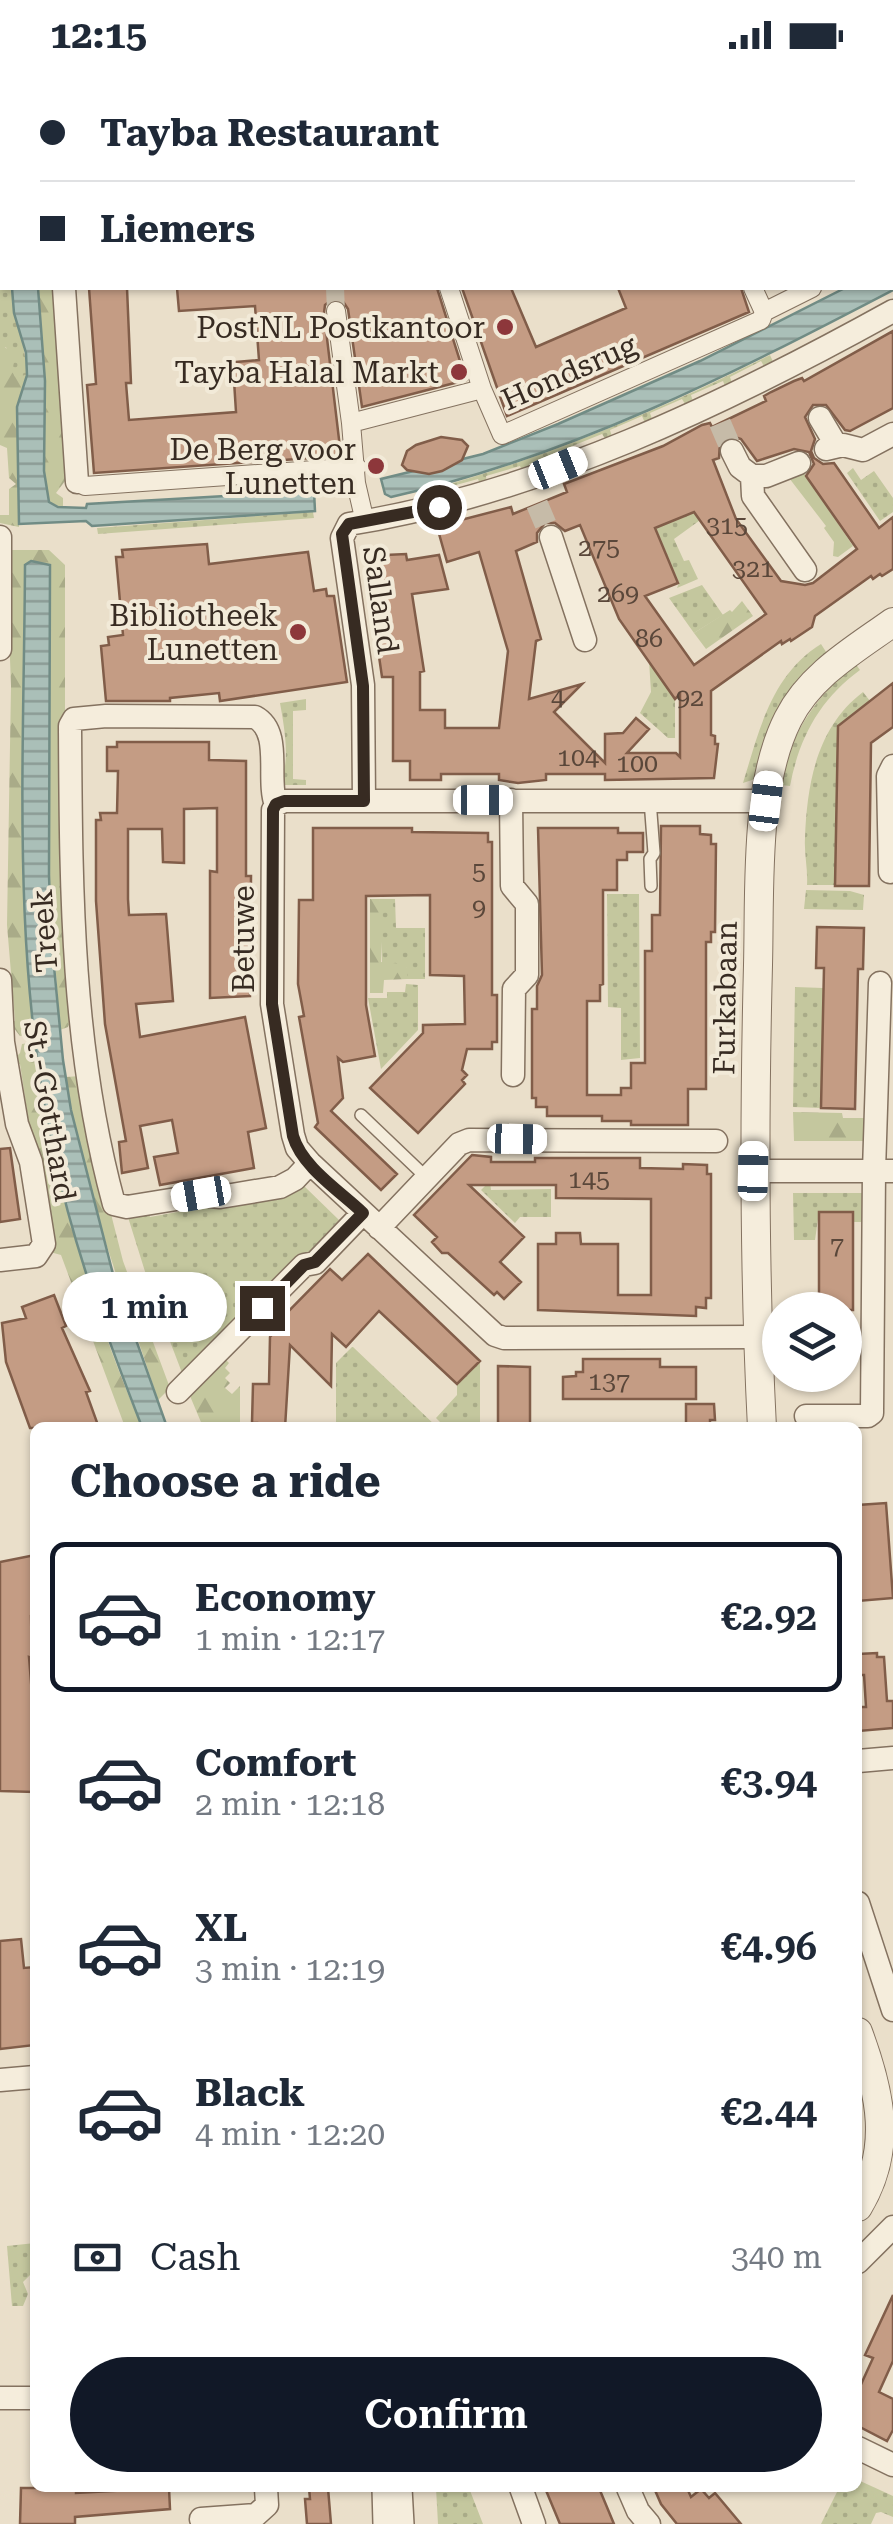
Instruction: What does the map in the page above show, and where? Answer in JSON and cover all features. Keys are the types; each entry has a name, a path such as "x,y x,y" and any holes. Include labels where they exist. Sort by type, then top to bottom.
{"street":[{"path":"64,290 77,482 85,486 138,484 357,467"},
{"path":"450,290 482,389"},
{"path":"755,290 762,316"},
{"name":"Hondsrug","path":"352,422 482,389 502,434 762,316 808,290"},
{"path":"336,311 357,467 354,525 439,507 527,480 716,413 893,311"},
{"path":"820,418 831,447 863,450 893,434"},
{"path":"732,451 740,467 752,476 766,476 798,462"},
{"path":"752,476 753,496 806,570"},
{"path":"527,480 537,504"},
{"name":"Salland","path":"354,525 342,538 363,686 364,801"},
{"path":"0,537 0,649"},
{"path":"551,537 583,635"},
{"name":"Furkabaan","path":"762,1422 753,1171 760,874 771,758 790,714 828,667 893,622"},
{"name":"Treek","path":"276,804 271,793 270,734 263,722 255,718 106,716 74,719 70,726 70,902 86,1059 98,1137 114,1204 127,1207 201,1194 220,1197 280,1186 295,1179 310,1163"},
{"path":"890,872 888,776 893,766"},
{"path":"511,800 512,886 527,904 528,975 514,989 513,1075"},
{"path":"276,804 766,801"},
{"name":"Betuwe","path":"276,804 274,1022 296,1148 495,1335 757,1336"},
{"name":"St.-Gotthard","path":"0,980 4,1042 18,1124 31,1162 44,1244 36,1256 0,1260"},
{"path":"806,1416 868,1416 872,1412 883,1264 880,983"},
{"path":"178,1392 304,1265 315,1262 428,1179 458,1144 480,1138 716,1141"},
{"path":"753,1171 884,1171"},
{"path":"862,1760 893,1758"},
{"path":"862,1915 892,2004"},
{"path":"862,2043 886,2111 886,2140 874,2181 862,2200"},
{"path":"0,2080 30,2077"},
{"path":"862,2258 893,2227"},
{"path":"0,2398 30,2398"},
{"path":"862,2450 893,2465"},
{"path":"202,2519 256,2515 268,2505 266,2492"},
{"path":"391,2492 394,2524"},
{"path":"522,2492 534,2524"},
{"path":"630,2492 649,2524"}],"lane":[{"path":"650,800 654,853 650,859 650,886"},
{"path":"361,1116 428,1179"},
{"path":"378,2492 380,2524"},
{"path":"406,2492 408,2524"}],"green space":[{"path":"0,290 12,290 27,375 15,378 6,347 0,347"},
{"path":"38,290 54,290 68,477 56,493 63,498 63,508 49,502 45,492 45,381"},
{"path":"0,347 15,357 15,377 27,375 17,407 19,527 0,523 0,515 9,515 9,489 16,484 9,478 7,448 0,445"},
{"path":"770,355 774,364 765,368 761,361 730,377 732,383 725,386 723,381 691,395 693,402 685,404 682,399 650,413 652,419 645,423 642,416 610,430 612,437 606,440 602,434 570,447 571,453 565,457 561,450 529,464 530,471 523,473 520,466 486,476 487,484 481,486 478,479 445,488 446,496 439,498 436,488 606,429"},
{"path":"800,467 853,546 838,557 833,556 834,542 826,526 786,474"},
{"path":"853,468 861,480 874,471 893,498 893,512 880,521 847,473"},
{"path":"699,510 703,518 674,539 698,579 677,588 679,583 656,528"},
{"path":"313,512 314,518 98,534 97,528"},
{"path":"6,550 49,550 65,565 73,1013 68,1027 60,1030 49,875 50,566 32,561 25,565 24,869 35,1033 20,1036 9,1022 15,1021 7,925 11,686"},
{"path":"702,585 723,615 694,633 669,598"},
{"path":"742,601 753,616 706,649 694,633 732,612"},
{"path":"821,644 828,655 755,779 743,783 762,724 779,688 790,671"},
{"path":"649,661 675,699 675,738 668,738 640,713 651,692"},
{"path":"855,663 860,670 833,694 813,721 790,786 781,785 791,749 807,717"},
{"path":"863,692 870,701 838,726 835,885 807,885 806,817 812,777 835,722"},
{"path":"306,699 306,710 293,711 293,779 306,780 306,785 278,785 286,757 280,703"},
{"path":"806,890 864,895 863,910 804,909"},
{"path":"607,894 639,894 640,1058 621,1060 621,1008 608,1007"},
{"path":"370,899 379,899 381,906 381,962 407,968 407,979 384,980 383,993 370,993"},
{"path":"379,899 395,899 396,928 425,928 425,979 407,979 407,968 382,963"},
{"path":"406,984 418,985 418,1030 381,1069 368,998 387,998 387,992 405,992"},
{"path":"795,987 823,988 821,1108 793,1107"},
{"path":"36,1042 63,1190 89,1286 140,1422 123,1422 61,1255 50,1252 56,1248 43,1163 29,1124 20,1064 13,1060 22,1044"},
{"path":"80,1076 123,1261 170,1388 158,1400 105,1240 73,1119 66,1077"},
{"path":"793,1112 842,1113 843,1118 864,1118 864,1141 794,1141"},
{"path":"490,1181 491,1190 551,1189 551,1217 520,1217 515,1223 481,1190"},
{"path":"303,1185 339,1220 191,1376 184,1378 127,1214 148,1210 150,1217 297,1190"},
{"path":"793,1193 862,1193 862,1222 853,1222 852,1212 819,1212 815,1240 794,1240"},
{"path":"352,1347 432,1422 336,1422 336,1363"},
{"path":"224,1358 230,1373 225,1378 230,1383 225,1388 232,1394 240,1386 240,1422 201,1422 190,1396"},
{"path":"480,1361 480,1422 440,1422 436,1418 457,1395 457,1385"},
{"path":"30,2244 30,2275 23,2282 28,2294 23,2306 12,2306 7,2246"},
{"path":"862,2482 893,2496 893,2517 881,2512 876,2513 871,2524 821,2524 837,2492 862,2492"},
{"path":"436,2492 471,2492 483,2524 438,2524"}],"water":[{"path":"12,290 38,290 45,381 44,471 49,502 58,507 86,508 87,504 314,491 315,511 92,526 86,521 19,524 17,407 27,375 26,353 14,313"},
{"path":"841,290 893,290 711,382 586,436 457,480 391,497 385,494 381,479 483,454 700,361"},
{"path":"31,561 50,565 51,935 71,1110 114,1278 165,1422 140,1422 116,1360 71,1224 40,1082 31,1008 23,861 25,565"}],"building":[{"path":"89,290 127,290 129,420 236,412 233,365 259,360 255,306 179,311 177,290 438,290 466,380 362,407 348,309 342,300 333,299 325,305 324,313 341,456 94,473 87,385 96,384"},
{"path":"463,290 512,290 536,347 626,308 619,290 742,290 749,312 507,416"},
{"path":"893,331 893,408 850,431 826,405 813,405 805,417 815,439 811,451 814,458 823,464 834,463 879,528 893,517 893,569 873,579 871,576 815,616 812,627 791,641 781,641 711,691 711,735 718,744 714,778 605,780 605,774 546,774 546,780 518,783 499,780 499,774 441,774 441,780 410,780 410,761 393,761 393,677 382,677 365,560 385,555 406,554 407,560 439,555 448,589 412,594 424,671 420,672 420,710 445,710 445,728 499,728 508,651 479,552 447,562 436,523 511,507 513,514 567,492 564,484 663,446 702,425 710,423 712,427 766,401 764,396 771,392 802,378 804,381","holes":["732,436 741,439 757,461 794,449 809,452 814,464 806,476 857,549 813,583 781,581 736,519 713,460 719,458 720,442","694,512 766,614 694,665 645,596 678,583 655,528","545,523 555,523 565,531 580,525 619,619 675,699 680,694 680,757 676,753 627,753 649,729 636,718 623,733 605,734 605,763 554,712 582,684 529,699 536,641 541,639 516,551 537,542 537,533"]},
{"path":"441,437 462,440 468,446 462,460 429,474 407,470 402,465 407,451"},
{"path":"207,544 209,564 308,552 314,591 326,589 327,596 334,596 347,682 220,701 219,693 170,701 106,701 101,646 109,645 108,637 123,635 116,557 123,557 122,550"},
{"path":"893,683 893,727 871,743 869,886 835,886 838,726"},
{"path":"117,742 209,742 209,760 246,761 246,876 251,876 250,996 210,998 210,871 217,872 217,808 184,809 184,863 163,862 162,829 128,829 128,899 129,915 166,914 173,1001 136,1004 140,1037 245,1017 266,1128 248,1132 254,1168 160,1185 154,1157 178,1153 172,1120 140,1126 148,1168 122,1173 119,1142 126,1141 105,1024 96,901 96,820 101,820 100,813 117,813 118,771 107,771 107,747 117,747"},
{"path":"661,826 700,826 700,834 711,835 711,844 716,844 715,932 711,932 711,942 706,942 706,1089 688,1089 688,1125 631,1125 631,1121 602,1121 602,1116 547,1116 547,1107 536,1107 536,1098 532,1098 532,1009 537,1009 537,986 542,975 538,828 618,828 618,833 643,833 643,852 627,852 627,860 617,860 617,890 603,890 603,984 600,1001 587,1001 587,1095 621,1095 621,1088 631,1088 631,1063 645,1063 645,951 652,951 652,915 660,915"},
{"path":"313,828 488,833 488,842 492,842 492,995 497,995 497,1042 492,1042 492,1049 467,1049 462,1070 467,1075 462,1080 465,1084 418,1133 370,1088 423,1033 423,1025 465,1024 464,976 430,975 430,895 366,896 366,1005 375,1056 343,1062 338,1058 343,1098 331,1111 397,1174 381,1190 315,1127 318,1123 299,1017 304,1016 298,984 299,900 313,900"},
{"path":"817,927 864,928 863,969 858,969 855,1109 821,1108 824,968 816,968"},
{"path":"10,1148 20,1219 0,1222 0,1149"},
{"path":"472,1155 491,1157 491,1162 640,1158 640,1168 707,1165 707,1174 711,1174 711,1298 706,1298 706,1308 696,1307 696,1316 538,1310 538,1244 556,1244 556,1233 580,1233 581,1244 618,1244 618,1295 651,1295 651,1199 556,1198 556,1185 469,1185 524,1237 500,1262 521,1282 504,1299 497,1292 494,1295 448,1253 442,1253 432,1242 437,1237 414,1215"},
{"path":"819,1212 853,1212 853,1292 819,1292"},
{"path":"368,1254 480,1361 457,1384 379,1311 346,1347 332,1334 331,1386 290,1345 285,1422 252,1422 253,1384 269,1384 270,1337 275,1331 272,1328 330,1269 342,1280"},
{"path":"54,1295 66,1326 62,1328 90,1391 86,1392 97,1422 30,1422 30,1428 6,1362 2,1323 26,1318 22,1307"},
{"path":"583,1359 660,1359 660,1367 696,1367 696,1399 563,1399 563,1377 583,1372"},
{"path":"498,1366 530,1367 530,1422 498,1422"},
{"path":"686,1404 714,1404 715,1420 686,1422"},
{"path":"886,1503 893,1598 862,1601 862,1505"},
{"path":"30,1556 30,1792 0,1791 0,1562"},
{"path":"862,1654 884,1657 887,1701 893,1701 893,1728 862,1731 862,1707 866,1707"},
{"path":"21,1939 24,1968 30,1967 30,2046 0,2049 0,1941"},
{"path":"893,2295 893,2361 879,2392 893,2399 893,2430 887,2441 862,2428 862,2382 873,2358 865,2355"},
{"path":"21,2488 30,2488 30,2492 169,2492 170,2509 75,2517 75,2524 20,2524"},
{"path":"309,2492 328,2492 331,2524 307,2524 305,2499 310,2499"},
{"path":"547,2492 601,2492 614,2524 560,2524"},
{"path":"656,2492 689,2492 691,2497 704,2492 709,2498 715,2493 741,2524 677,2524"}],"tunnel":[{"path":"335,290 336,311"},
{"path":"720,423 732,451"},
{"path":"537,504 551,537"}],"place":[{"name":"PostNL Postkantoor","path":"505,327"},
{"name":"Tayba Halal Markt","path":"459,372"},
{"name":"De Berg voor Lunetten","path":"376,466"},
{"name":"Bibliotheek Lunetten","path":"298,632"}],"route":[{"path":"262,1308 363,1213 296,1148 293,1136 272,1004 273,810 284,801 364,801 363,686 342,534 349,524 439,507"}]}
